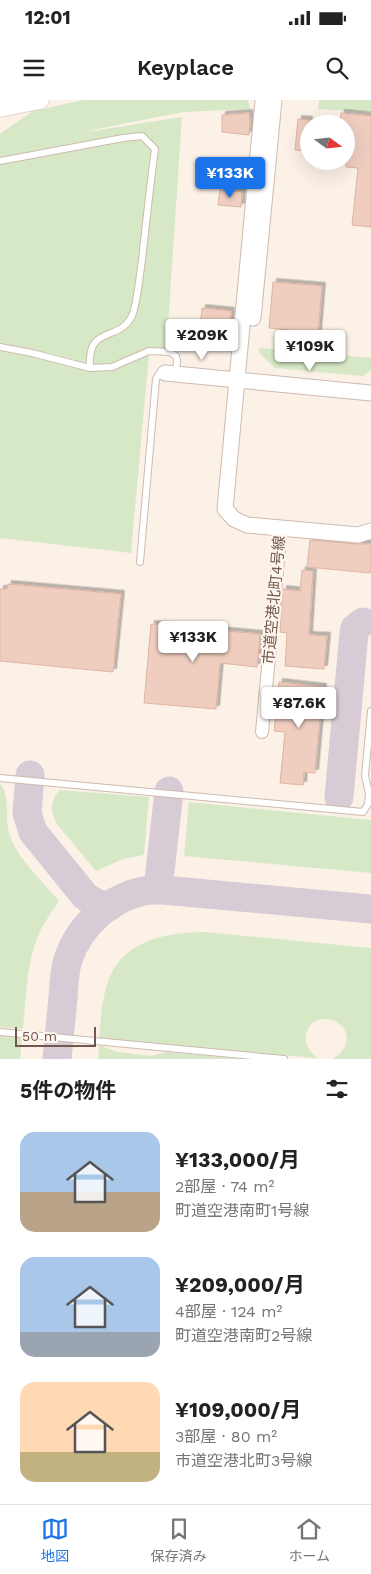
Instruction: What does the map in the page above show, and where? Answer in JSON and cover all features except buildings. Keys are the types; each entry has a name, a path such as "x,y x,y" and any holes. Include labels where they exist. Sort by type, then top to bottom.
{"main road":[{"path":"0,108 40,100"}],"street":[{"path":"263,100 242,380 234,519 247,525 358,535 371,531"},
{"path":"242,380 274,100"},
{"path":"170,373 371,393"},
{"name":"市道空港北町4号線","path":"262,732 281,528"}],"lane":[{"path":"0,161 142,136 155,149 139,283 132,316 120,329 95,341 89,354 90,368"},
{"path":"0,347 90,368 112,367 149,351 170,352 176,356 178,360 170,373 159,374 156,379 140,562"},
{"path":"0,778 363,812 368,804 365,776 371,711"},
{"path":"0,1032 284,1059"}],"green space":[{"path":"84,100 248,100 250,109 183,112 86,132 182,117 166,355 149,354 131,553 0,538 0,134 33,111"},
{"path":"319,100 371,100 371,112 318,109"},
{"path":"259,348 371,358 371,370 363,376 275,368 259,353"},
{"path":"0,784 5,795 8,830 14,845 25,862 59,901 41,930 31,957 23,1029 0,1027"},
{"path":"60,790 149,797 144,855 123,859 96,871 57,824 52,806 54,798"},
{"path":"189,802 371,820 371,873 184,856"},
{"path":"203,932 371,948 371,1059 333,1059 343,1050 347,1038 345,1030 331,1020 323,1019 315,1021 309,1027 306,1037 307,1046 316,1058 99,1039 105,992 113,970 122,958 145,942 173,935"},
{"path":"0,1036 22,1038 20,1059 0,1059"},
{"path":"99,1045 117,1052 151,1056 166,1052 245,1059 98,1059"}],"taxiway":[{"path":"339,797 354,633 355,628 363,622"},
{"path":"30,775 27,813 33,832 85,896 96,903 110,906"},
{"path":"158,890 169,791"},
{"path":"57,1059 65,974 73,947 80,935 99,913 124,898 137,893 157,890 371,909"}]}
